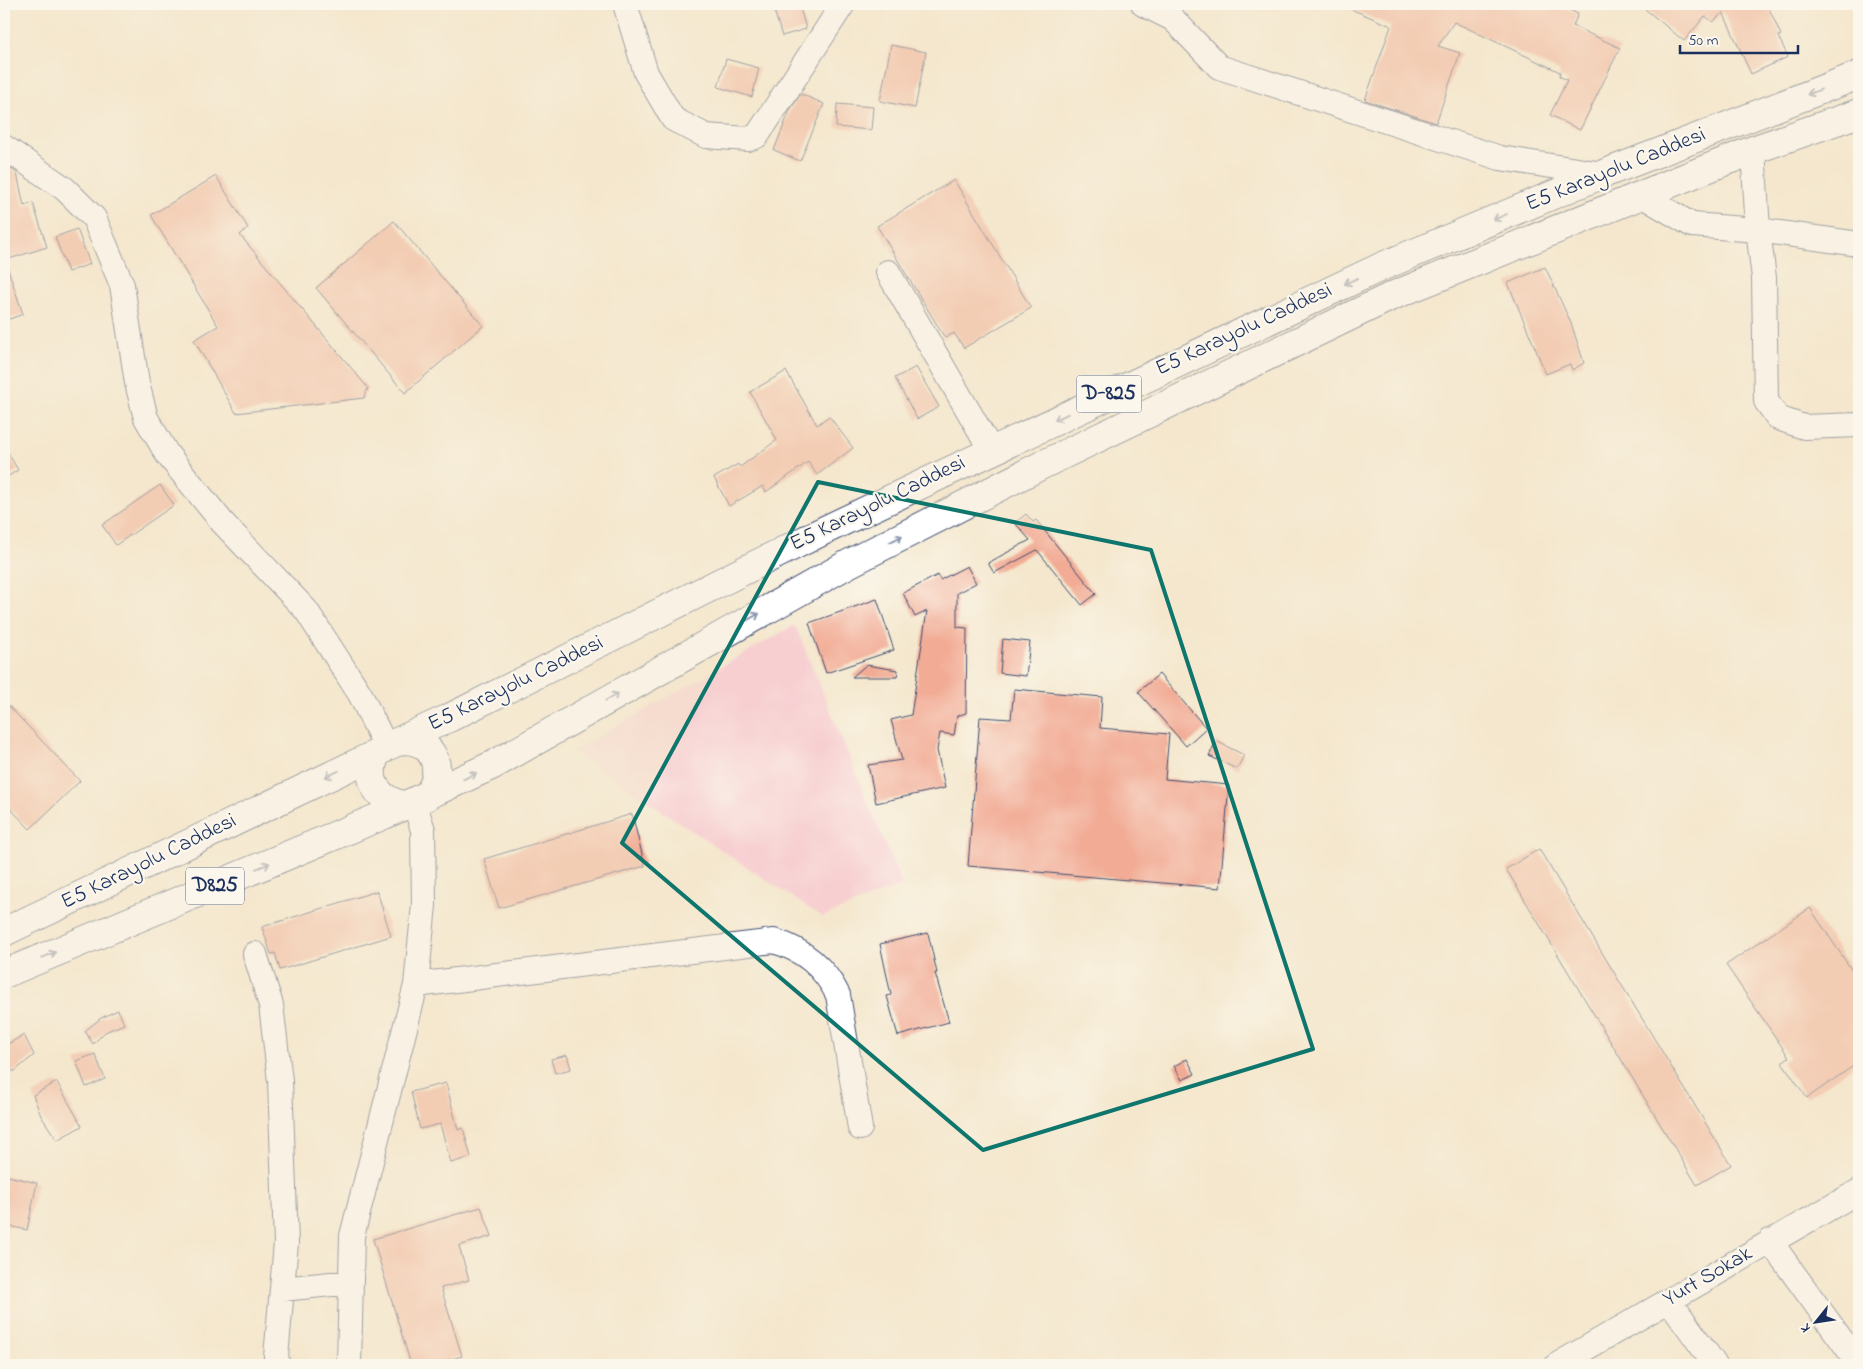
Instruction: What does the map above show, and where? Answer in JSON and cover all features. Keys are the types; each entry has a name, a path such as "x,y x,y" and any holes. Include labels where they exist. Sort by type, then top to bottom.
{"highway":[{"name":"E5 Karayolu Caddesi","path":"4,932 388,747 990,450 1383,266 1603,174 1859,75"},
{"name":"E5 Karayolu Caddesi","path":"4,974 415,802 493,765 848,564 1042,465 1392,296 1752,150 1859,113"},
{"name":"E5 Karayolu Caddesi","path":"388,747 412,740 422,744 435,759 437,769 436,780 415,802"},
{"path":"388,747 371,774 376,788 386,800 415,802"}],"street":[{"path":"624,6 646,74 672,119 706,136 748,139 757,136 843,4"},
{"path":"1143,4 1173,19 1220,67 1500,158 1603,174"},
{"path":"4,147 65,189 94,218 122,285 137,384 146,418 167,454 222,522 306,610 360,694 388,747"},
{"path":"1752,150 1764,278 1766,401 1778,418 1804,427 1859,425"},
{"path":"1641,195 1692,225 1758,230 1859,244"},
{"path":"888,272 990,450"},
{"path":"349,1365 352,1236 416,985 424,905 422,830 415,802"},
{"path":"416,985 774,941 786,944 816,963 832,983 838,995 860,1128"},
{"path":"255,954 271,1005 280,1081 286,1242 276,1356 278,1365"},
{"name":"Yurt Sokak","path":"1557,1365 1859,1191"},
{"path":"1770,1241 1859,1364"},
{"path":"282,1289 351,1282"},
{"path":"1669,1300 1715,1365"}],"highlighted area":[{"path":"818,482 1151,550 1313,1049 983,1150 622,843"}],"shaded area":[{"path":"795,625 902,885 822,917 572,751"}],"building":[{"path":"772,4 799,4 806,29 782,36"},
{"path":"1339,4 1557,4 1578,14 1573,26 1620,48 1580,130 1550,115 1567,80 1559,76 1560,72 1454,22 1438,46 1460,53 1436,123 1365,100 1391,26"},
{"path":"1639,4 1767,4 1781,35 1778,36 1788,57 1751,74 1723,12 1713,22 1705,16 1684,41"},
{"path":"891,45 926,52 915,108 880,101"},
{"path":"726,59 759,68 752,97 718,87"},
{"path":"801,94 824,104 800,161 774,150 790,110"},
{"path":"837,104 873,107 871,130 836,127"},
{"path":"4,164 17,173 24,206 33,203 47,247 9,259 4,242"},
{"path":"216,176 248,228 240,235 368,388 364,398 236,413 194,340 218,326 151,215"},
{"path":"954,180 1031,308 964,348 954,333 945,338 877,226"},
{"path":"394,221 483,326 405,393 316,288"},
{"path":"77,229 90,264 68,272 55,237"},
{"path":"6,263 23,314 4,321 4,264"},
{"path":"1545,267 1571,323 1584,363 1572,370 1570,364 1546,374 1508,283"},
{"path":"916,367 939,407 917,419 895,378"},
{"path":"786,371 817,425 829,416 853,448 817,475 808,462 766,492 763,486 729,506 714,478 738,464 740,467 777,440 750,392"},
{"path":"4,446 18,470 4,479"},
{"path":"160,485 174,505 116,545 102,525"},
{"path":"1026,514 1033,522 1036,520 1096,594 1082,605 1037,550 994,573 988,563 1030,540 1015,523"},
{"path":"967,566 976,583 957,593 957,627 967,628 966,713 957,716 954,735 940,733 937,750 945,788 876,803 868,765 902,760 891,720 911,715 927,611 915,617 903,593 938,575 940,580"},
{"path":"877,599 894,650 826,673 809,623"},
{"path":"1003,639 1030,642 1026,676 1000,673"},
{"path":"866,665 898,670 897,677 852,677"},
{"path":"1159,674 1206,728 1186,746 1138,692"},
{"path":"1014,689 1102,697 1100,728 1169,734 1165,779 1229,785 1220,888 968,866 980,717 1011,719"},
{"path":"4,701 80,781 30,829 4,802"},
{"path":"1216,741 1244,755 1237,769 1209,756"},
{"path":"632,814 645,866 499,908 484,859"},
{"path":"1539,849 1731,1165 1697,1185 1506,869"},
{"path":"377,891 391,936 280,970 275,953 271,954 262,927"},
{"path":"1810,908 1859,981 1859,1062 1807,1098 1782,1062 1789,1057 1726,965"},
{"path":"928,933 937,973 935,973 949,1022 898,1036 887,996 891,995 880,944"},
{"path":"118,1010 124,1024 105,1032 93,1044 85,1031 101,1018"},
{"path":"24,1035 34,1055 15,1071 4,1071 4,1046"},
{"path":"95,1054 105,1079 86,1087 76,1061"},
{"path":"567,1055 571,1069 555,1073 551,1059"},
{"path":"1187,1059 1195,1074 1182,1080 1174,1066"},
{"path":"57,1082 82,1126 57,1140 41,1116 33,1095"},
{"path":"446,1083 458,1130 463,1128 471,1157 451,1163 440,1124 420,1129 411,1092"},
{"path":"4,1175 37,1183 27,1230 4,1225"},
{"path":"481,1207 492,1236 459,1246 469,1280 441,1288 462,1356 432,1365 411,1365 373,1239"}]}
